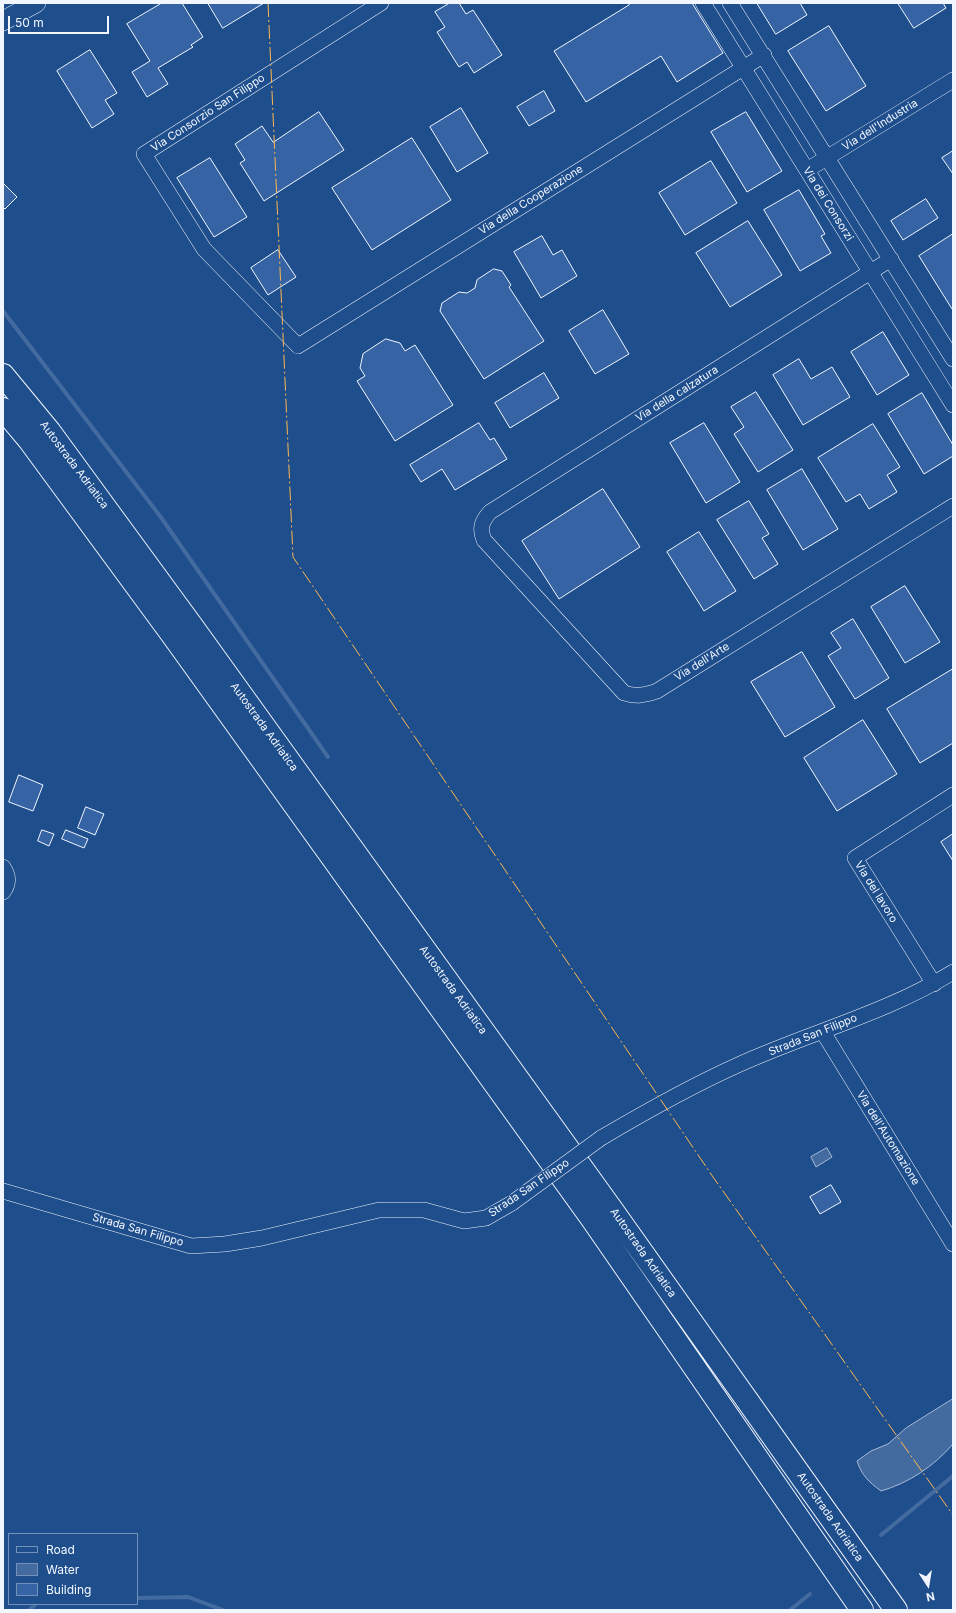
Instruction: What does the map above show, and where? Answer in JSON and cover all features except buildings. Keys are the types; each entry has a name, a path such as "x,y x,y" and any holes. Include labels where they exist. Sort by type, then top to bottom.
{"highway":[{"name":"Autostrada Adriatica","path":"3,375 50,432 197,633 610,1207 896,1610"},
{"name":"Autostrada Adriatica","path":"3,409 29,440 173,636 588,1213 862,1610"}],"main road":[{"path":"3,21 36,3"}],"street":[{"name":"Via Consorzio San Filippo","path":"298,346 204,249 144,154 380,3"},
{"name":"Via dei Consorzi","path":"703,3 953,405"},
{"path":"730,3 764,55 953,359"},
{"name":"Via della Cooperazione","path":"298,346 764,55"},
{"name":"Via dell'Industria","path":"807,170 953,80"},
{"name":"Via della calzatura","path":"484,540 481,533 481,525 490,512 891,259"},
{"path":"934,374 953,362"},
{"name":"Via dell'Arte","path":"484,540 624,692 633,696 645,695 657,691 953,506"},
{"name":"Via del lavoro","path":"934,984 855,858 953,795"},
{"path":"3,867 8,879 7,886 3,892"},
{"name":"Strada San Filippo","path":"3,1191 191,1246 225,1244 262,1238 379,1210 424,1210 464,1221 486,1218 512,1203 601,1138 651,1109 738,1065 822,1032 934,984 953,972"},
{"name":"Via dell'Automazione","path":"822,1032 953,1244"}],"water":[{"path":"827,1148 832,1157 816,1167 811,1157"},
{"path":"953,1399 953,1444 938,1460 920,1473 891,1488 881,1491 869,1482 861,1471 857,1461 871,1451 888,1444 906,1428"}],"waterway":[{"path":"3,311 160,516 328,757"},
{"path":"881,1535 953,1476"},
{"path":"790,1610 810,1594"},
{"path":"138,1598 188,1597 223,1610"},
{"path":"29,1610 35,1605"}],"power":[{"path":"268,3 293,557 713,1177 953,1515"}]}
